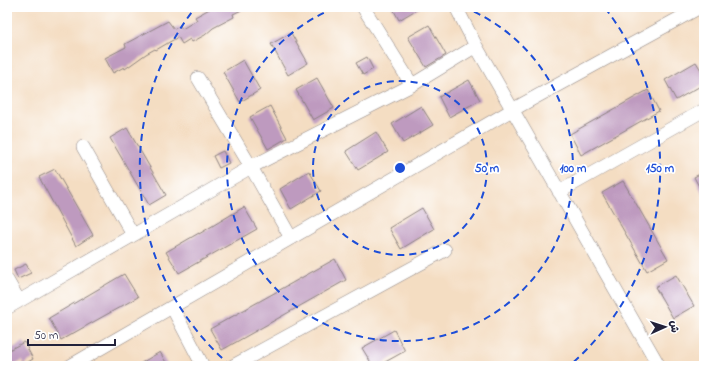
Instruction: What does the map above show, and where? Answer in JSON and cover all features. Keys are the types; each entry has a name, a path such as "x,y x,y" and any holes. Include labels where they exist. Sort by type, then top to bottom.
{"street":[{"path":"363,7 412,85"},
{"path":"456,7 512,110 658,366"},
{"path":"70,366 512,110 700,7"},
{"path":"7,308 251,167 412,85 476,46"},
{"path":"198,78 291,238"},
{"path":"559,192 704,110"},
{"path":"83,147 133,235"},
{"path":"234,366 445,250"},
{"path":"7,280 19,301"},
{"path":"172,307 203,366"}],"building":[{"path":"213,7 248,7 233,14 234,17 213,28 205,35 192,42 190,39 182,44 178,37 146,54 125,69 124,67 113,73 105,58 126,47 125,44 168,21 174,29 180,26 182,29 197,20 195,17"},
{"path":"392,7 421,7 399,20"},
{"path":"429,25 446,55 426,67 408,37"},
{"path":"291,33 308,63 288,75 271,44"},
{"path":"367,57 373,69 363,75 356,63"},
{"path":"243,60 260,90 240,102 223,72"},
{"path":"696,62 704,75 704,84 676,100 665,80"},
{"path":"317,78 334,108 313,120 296,90"},
{"path":"469,80 480,100 449,117 439,97"},
{"path":"648,90 659,111 581,155 570,134"},
{"path":"270,106 287,138 268,149 250,117"},
{"path":"421,106 433,125 403,143 392,124"},
{"path":"127,128 166,195 149,205 110,138"},
{"path":"376,132 388,152 358,170 346,151"},
{"path":"223,151 229,163 219,168 213,156"},
{"path":"55,169 93,235 76,246 39,177"},
{"path":"309,171 321,191 291,209 280,189"},
{"path":"704,172 704,196 694,177"},
{"path":"623,181 668,259 647,271 602,193"},
{"path":"244,207 257,229 179,273 166,252"},
{"path":"422,208 434,229 401,249 389,228"},
{"path":"335,259 346,280 222,350 210,329"},
{"path":"26,264 31,273 18,279 14,270"},
{"path":"124,274 138,297 61,340 49,318"},
{"path":"676,275 694,306 673,318 655,287"},
{"path":"394,330 405,351 378,366 373,366 362,348"},
{"path":"24,342 33,359 23,365 22,361 13,366 7,366 7,351"},
{"path":"160,352 168,366 136,366"}]}
